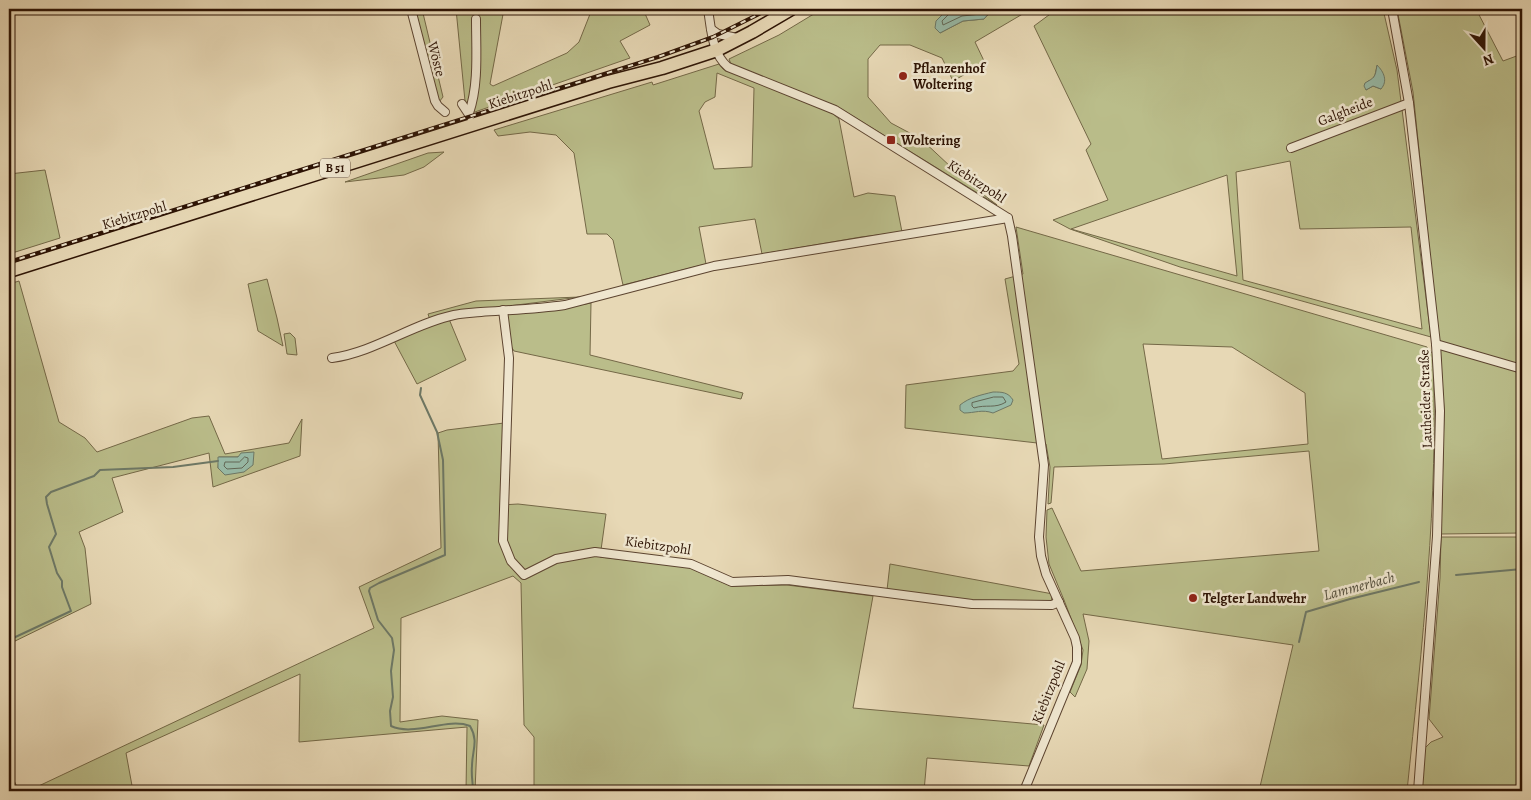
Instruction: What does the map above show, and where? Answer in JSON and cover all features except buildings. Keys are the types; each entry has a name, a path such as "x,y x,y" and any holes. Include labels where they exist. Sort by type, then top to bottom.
{"main road":[{"name":"B 51","path":"716,50 740,39 792,9"},
{"name":"Kiebitzpohl","path":"9,270 471,119 681,63 716,50"}],"street":[{"name":"Wöste","path":"411,9 435,101 445,112"},
{"path":"708,9 716,50"},
{"name":"Lauheider Straße","path":"1392,9 1409,103 1436,344 1440,411 1437,527 1418,791"},
{"path":"471,119 476,60 476,20"},
{"path":"711,29 725,37 740,39"},
{"name":"Kiebitzpohl","path":"716,50 722,62 728,67 835,110 1008,218 1043,457 1039,537 1041,556 1046,574 1075,638 1078,655 1024,791"},
{"name":"Galgheide","path":"1291,148 1409,103"},
{"path":"462,104 471,119"},
{"name":"Kiebitzpohl","path":"332,358 348,356 363,351 410,330 454,315 503,310 541,309 572,304 714,266 1008,218"},
{"name":"Kiebitzpohl","path":"503,310 509,358 503,541 511,561 524,575 556,559 595,552 691,564 732,582 788,580 972,604 1052,606 1059,602"},
{"path":"1436,344 1522,369"}],"shaded area":[{"path":"413,9 422,9 443,97 439,102 435,95"},
{"path":"456,9 504,9 490,84 493,86 567,53 579,42 592,9 643,9 650,25 620,41 630,58 472,113 465,101"},
{"path":"822,9 948,9 942,13 940,33 963,21 984,19 990,13 988,9 1025,9 1026,12 975,42 985,63 953,81 942,58 910,45 880,45 868,59 868,97 891,123 921,139 967,182 997,205 838,107 731,64 729,59 779,35"},
{"path":"1057,9 1383,9 1397,70 1431,337 1180,267 1070,229 1053,220 1108,200 1086,150 1091,144 1034,26","holes":["1377,66 1381,89 1373,86 1366,90 1368,81 1372,80","1290,161 1300,229 1411,227 1422,329 1243,280 1236,172","1227,175 1237,276 1071,229"]},
{"path":"1397,9 1476,9 1503,61 1522,54 1522,293 1519,294 1522,318 1522,365 1439,343 1413,92"},
{"path":"719,64 723,69 832,113 839,119 854,197 868,193 895,196 902,232 762,254 755,219 699,227 706,264 623,285 613,240 607,234 587,234 574,153 556,135 530,132 498,136 494,130 652,82 653,85","holes":["717,73 754,88 752,167 714,169 699,111 705,102 715,97"]},
{"path":"444,152 424,167 404,175 345,182 428,153"},
{"path":"45,170 60,238 9,254 9,174"},
{"path":"1016,227 1427,347 1433,354 1434,463 1428,573 1407,791 1259,791 1293,645 1083,614 1089,641 1087,669 1075,697 1070,692 1081,665 1083,650 1049,564 1046,537 1047,510 1052,508 1081,571 1319,551 1309,451 1164,464 1054,467 1051,503 1048,504 1050,467 1046,444 905,428 906,385 1013,371 1019,364 1005,279 1023,274","holes":["1143,344 1232,347 1305,393 1308,444 1162,459"]},
{"path":"267,279 283,346 258,331 248,284"},
{"path":"19,281 59,422 85,438 97,452 192,418 209,416 225,454 289,443 302,419 300,456 213,487 209,453 112,478 123,512 79,532 85,548 91,604 9,644 9,284","holes":["219,457 238,457 218,468"]},
{"path":"580,297 477,310 430,320 428,314 476,301"},
{"path":"591,303 590,355 743,393 741,399 514,351 509,343 506,317 510,312 545,311"},
{"path":"449,319 466,360 417,384 393,339"},
{"path":"290,333 295,338 297,355 287,354 284,334"},
{"path":"1440,347 1522,371 1522,533 1441,534 1444,411"},
{"path":"504,423 501,505 518,504 606,514 600,557 688,567 731,586 787,585 873,596 853,708 1044,725 1029,766 927,758 924,791 534,791 534,737 524,725 521,583 513,576 401,618 400,722 442,716 478,720 475,791 466,791 467,727 299,742 300,674 126,753 133,791 28,791 374,628 359,587 441,548 438,433 447,430"},
{"path":"1441,537 1520,537 1517,567 1522,567 1522,791 1421,791 1424,749 1431,742 1443,737 1429,719 1440,578"},
{"path":"890,564 1053,594 1051,601 968,600 887,590"},
{"path":"9,770 19,791 9,791"}],"water":[{"path":"948,9 988,9 990,12 984,19 963,21 940,33 935,28 936,21"},
{"path":"1377,65 1382,71 1385,80 1383,86 1381,89 1373,86 1366,90 1365,83 1374,77"},
{"path":"993,392 1002,392 1009,395 1013,400 1011,405 993,413 982,411 964,413 960,410 960,405 968,400"},
{"path":"254,452 253,465 244,472 225,475 218,468 218,457 238,457 241,453"}],"waterway":[{"path":"421,388 420,395 437,432 443,460 445,555 379,583 370,588 369,591 378,620 392,638 394,650 391,671 393,697 390,711 391,726 400,729 451,724 470,726 475,741 472,769 473,791"},
{"path":"9,640 71,611 49,547 56,534 46,497 51,492 94,476 100,470 173,467 218,461"},
{"name":"Lammerbach","path":"1456,575 1522,569"},
{"name":"Lammerbach","path":"1299,642 1306,612 1419,582"}],"railway":[{"path":"9,262 658,57 713,37 769,9"}],"place":[{"name":"Pflanzenhof Woltering","path":"903,76"},
{"name":"Woltering","path":"891,140"},
{"name":"Telgter Landwehr","path":"1193,598"}]}
